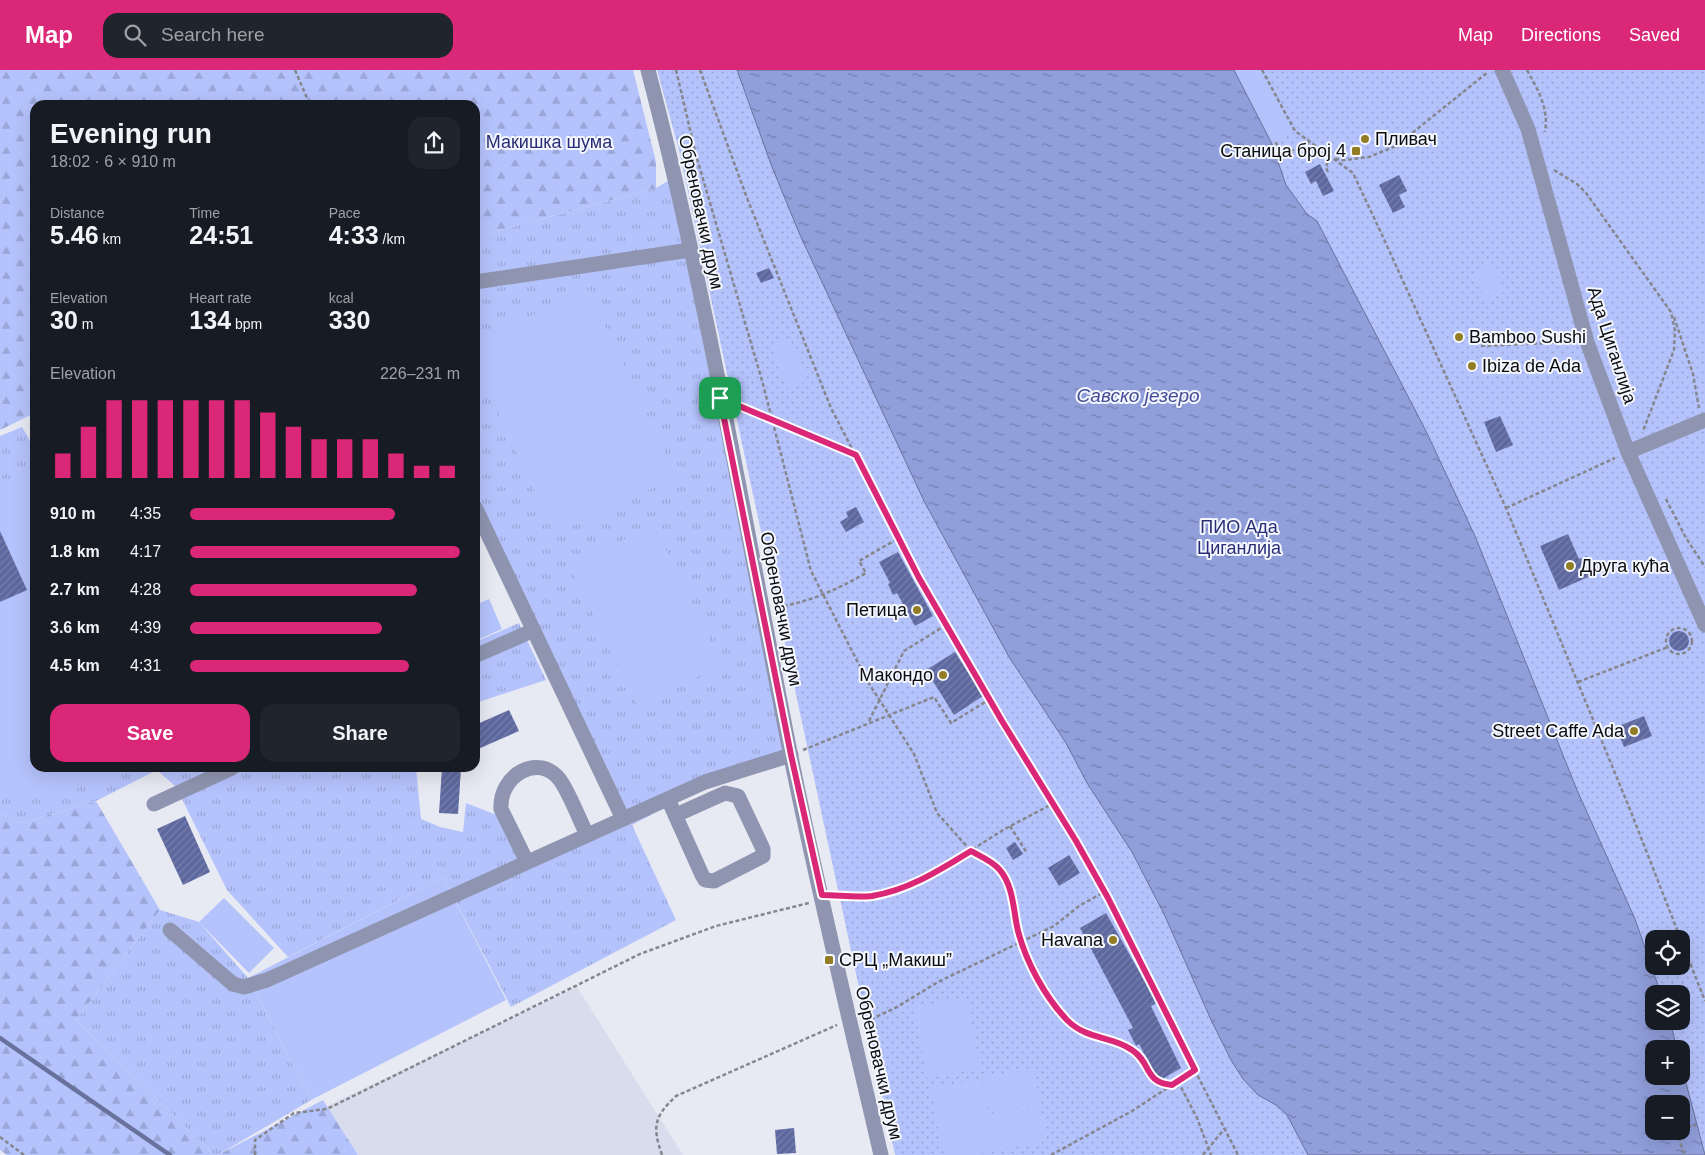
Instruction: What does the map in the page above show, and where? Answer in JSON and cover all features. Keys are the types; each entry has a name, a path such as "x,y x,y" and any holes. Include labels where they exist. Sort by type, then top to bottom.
{"street":[{"name":"Обреновачки друм","path":"648,70 667,143 690,250 791,755 881,1155"},
{"name":"Ада Циганлија","path":"1502,70 1528,129 1587,342 1628,452 1705,625"},
{"path":"480,281 690,250"},
{"path":"1628,452 1705,420"},
{"path":"480,517 623,819"},
{"path":"480,654 534,630"},
{"path":"170,930 233,984 244,987 267,980 668,799 736,771 791,755"},
{"path":"527,862 501,809 501,800 508,781 524,770 543,769 560,779 586,835"},
{"path":"154,804 223,772"},
{"path":"668,799 705,880 714,881 760,858 763,853 738,796 725,793 676,815"}],"path":[{"path":"295,70 308,100"},
{"path":"676,70 699,164 772,418 811,571 822,596 868,682 914,754 937,813 971,851 998,868 1003,875 1010,890 1022,941 1032,965 1051,999 1073,1026 1086,1034 1131,1049 1139,1056 1155,1081 1183,1090 1197,1118 1211,1155"},
{"path":"700,70 747,198 828,402 946,625 1104,892 1238,1155"},
{"path":"1262,70 1295,131 1309,143 1353,173 1506,508 1683,940 1705,1001"},
{"path":"1333,158 1346,160 1369,157 1396,146 1490,70"},
{"path":"1527,70 1543,101 1546,113 1544,138"},
{"path":"1276,142 1280,156 1309,143"},
{"path":"1328,172 1326,168 1329,156"},
{"path":"1551,169 1576,184 1586,193 1670,308 1686,348 1697,392 1698,407 1705,420"},
{"path":"1643,446 1643,429 1675,346 1675,326 1670,308"},
{"path":"1481,346 1587,342"},
{"path":"720,398 772,418 856,455"},
{"path":"1506,508 1628,452"},
{"path":"1664,494 1686,538 1705,567"},
{"path":"762,609 802,603 822,596 866,573 859,561 899,538"},
{"path":"868,723 904,651 946,625"},
{"path":"1684,628 1692,636 1691,648 1686,652 1675,653 1668,647 1666,639 1672,629 1684,628"},
{"path":"1578,682 1668,647"},
{"path":"791,755 934,696 951,723 990,699"},
{"path":"255,1155 255,1140 294,1113 326,1109 640,954 716,926 808,903 822,895 870,896 889,892 926,878 1010,826 1052,804"},
{"path":"1010,826 1028,853"},
{"path":"874,1018 938,982 1054,926 1080,906 1104,892"},
{"path":"662,1155 655,1135 660,1111 676,1096 849,1019"},
{"path":"1051,1155 1132,1111 1195,1070"},
{"path":"1690,1127 1696,1125"},
{"path":"1203,1155 1225,1128"},
{"path":"0,1137 24,1155"},
{"path":"1680,1140 1684,1155"}],"shaded area":[{"path":"577,987 683,1155 358,1155 327,1106"}],"green space":[{"name":"Макишка шума","path":"0,70 633,70 656,162 656,188 480,236 480,100 30,100 30,415 0,430"},
{"name":"ПИО Ада Циганлија","path":"657,70 1705,70 1705,1155 895,1155 679,150"},
{"path":"1234,70 1262,70 1295,131 1272,144"},
{"path":"675,177 791,755 650,808 651,815 632,825 676,920 511,1007 443,877 288,957 227,890 176,787 159,772 416,772 421,819 440,827 463,832 466,803 497,815 527,862 623,819 480,518 480,236 656,188"},
{"path":"1491,264 1505,291 1486,300 1473,274"},
{"path":"588,289 676,477 555,534 480,375 480,340"},
{"path":"790,338 808,380 788,389 771,346"},
{"path":"22,427 30,441 30,772 153,772 96,801 22,823 0,814 0,436"},
{"path":"0,482 9,482 30,489 30,772 108,772 93,782 51,794 24,793 10,788 0,779"},
{"path":"654,525 722,665 638,706 570,566"},
{"path":"489,599 502,629 480,639 480,603"},
{"path":"519,623 546,680 480,701 480,640"},
{"path":"96,801 160,910 76,1020 214,1155 7,1155 0,1150 0,814 22,823"},
{"path":"443,877 506,1000 311,1100 248,978"},
{"path":"224,898 274,948 249,973 199,922"},
{"path":"160,910 199,922 248,978 311,1100 218,1155 214,1155 76,1020"},
{"path":"967,998 980,1068 927,1078 914,1007"},
{"path":"1033,1068 1040,1104 989,1113 982,1077"},
{"path":"982,1079 988,1115 1040,1105 1047,1141 971,1155 944,1155 931,1088"},
{"path":"323,1100 358,1155 218,1155"}],"water":[{"name":"Савско језеро","path":"737,70 1234,70 1272,144 1286,185 1307,214 1317,221 1426,431 1475,536 1577,790 1635,919 1645,948 1645,975 1654,975 1658,985 1645,985 1645,1030 1672,1030 1675,1040 1645,1040 1645,1085 1687,1085 1689,1095 1645,1095 1645,1140 1690,1140 1690,1098 1705,1155 1308,1155 1287,1115 1276,1105 1258,1095 1243,1079 1231,1060 1164,914 1132,852 1087,783 1066,743 1009,657 924,501 800,235 772,167"}],"building":[{"path":"1320,164 1334,191 1323,196 1316,181 1311,184 1305,172"},
{"path":"1399,175 1407,191 1399,195 1405,207 1393,213 1379,185"},
{"path":"769,268 774,278 761,283 756,273"},
{"path":"1500,416 1513,445 1496,452 1484,422"},
{"path":"856,507 864,522 846,532 840,522 848,517 846,512"},
{"path":"0,531 27,590 0,602"},
{"name":"Друга кућа","path":"1568,534 1579,559 1587,556 1595,574 1559,590 1540,546"},
{"path":"898,552 933,616 915,626 897,593 893,595 888,584 890,583 879,562"},
{"path":"1679,631 1686,634 1689,641 1686,648 1679,651 1672,648 1669,641 1672,634"},
{"path":"955,652 983,696 954,715 926,670"},
{"path":"509,710 519,731 480,748 480,723"},
{"name":"Street Caffe Ada","path":"1644,716 1652,736 1624,747 1616,727"},
{"path":"442,772 461,772 458,814 439,813"},
{"path":"185,816 210,872 183,885 157,829"},
{"path":"1015,842 1023,854 1013,860 1006,848"},
{"path":"1069,855 1080,873 1059,886 1048,868"},
{"path":"1106,913 1157,1003 1151,1006 1181,1068 1159,1081 1139,1044 1136,1046 1128,1030 1133,1028 1080,928"},
{"path":"794,1128 796,1153 777,1154 775,1130"}],"waterway":[{"path":"0,1038 170,1155"}],"place":[{"name":"Пливач","path":"1365,139"},
{"name":"Станица број 4","path":"1356,151"},
{"name":"Bamboo Sushi","path":"1459,337"},
{"name":"Ibiza de Ada","path":"1472,366"},
{"name":"Друга кућа","path":"1570,566"},
{"name":"Петица","path":"917,610"},
{"name":"Макондо","path":"943,675"},
{"name":"Street Caffe Ada","path":"1634,731"},
{"name":"Havana","path":"1113,940"},
{"name":"СРЦ „Макиш”","path":"829,960"}],"route":[{"path":"720,398 772,418 856,455 919,578 1108,898 1195,1070 1172,1085 1159,1083 1149,1074 1139,1056 1133,1050 1124,1045 1086,1034 1073,1026 1058,1010 1029,959 1018,929 1010,890 1003,875 998,868 971,851 926,878 889,892 870,896 822,895 791,755 720,398"}]}
